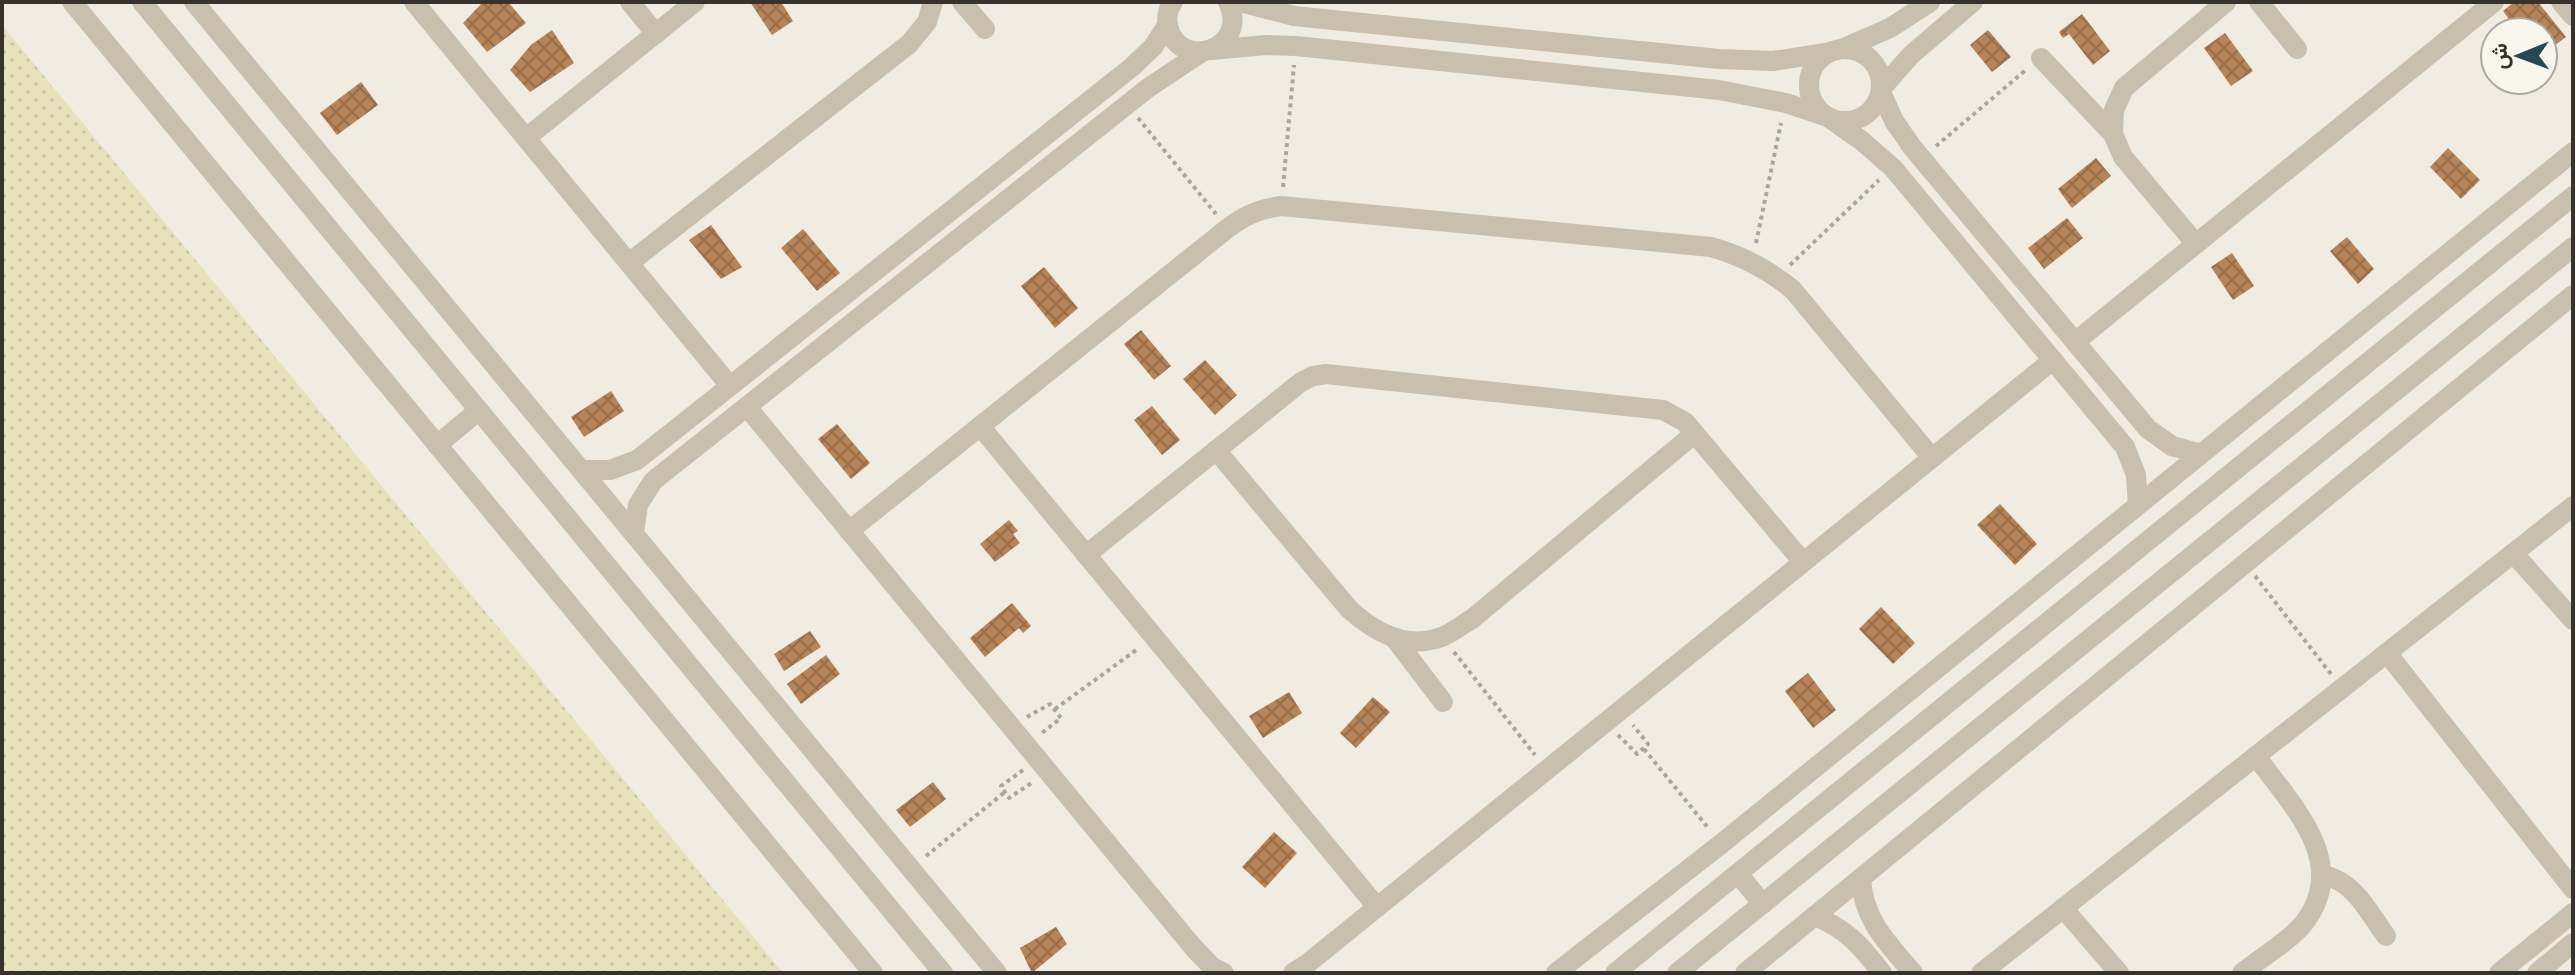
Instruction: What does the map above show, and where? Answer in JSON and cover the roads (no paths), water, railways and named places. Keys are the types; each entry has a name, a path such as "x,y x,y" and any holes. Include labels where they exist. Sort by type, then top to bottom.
{"street":[{"path":"72,2 873,973"},
{"path":"142,2 943,973"},
{"path":"194,2 997,973"},
{"path":"414,2 730,386"},
{"path":"630,2 656,34"},
{"path":"526,138 695,2"},
{"path":"629,263 909,44 927,22 933,2"},
{"path":"962,2 985,29"},
{"path":"634,533 638,505 653,481 1127,105 1161,79 1222,44 1233,23 1228,2"},
{"path":"1168,12 1176,41 1192,51 1296,46 1719,90 1786,103 1850,121 1861,118 1877,103 1881,90 1881,78 1872,60 1854,49 1773,61 1719,59 1294,16 1240,2"},
{"path":"1930,2 1890,28 1817,61 1808,84 1810,96 1826,116 1893,168 2125,447 2136,475 2138,505"},
{"path":"1881,90 1919,47 1973,2"},
{"path":"2113,134 2114,110 2124,88 2226,2"},
{"path":"2259,2 2297,49"},
{"path":"2075,342 2494,2"},
{"path":"2561,2 2573,16"},
{"path":"582,470 610,470 637,460 1132,67 1153,47 1168,12"},
{"path":"2041,58 2113,134 2123,157 2196,244"},
{"path":"1881,90 1902,135 2148,429 2172,446 2201,454"},
{"path":"1556,973 1721,844 2573,152"},
{"path":"1615,973 2573,196"},
{"path":"849,531 1228,228 1262,209 1281,206 1711,247 1752,261 1793,290 1932,458"},
{"path":"1677,973 2573,247"},
{"path":"1745,973 2573,295"},
{"path":"2387,303 2412,328"},
{"path":"1293,973 2053,360"},
{"path":"1086,555 1301,382 1319,375 1651,408 1674,415 1694,434 1803,562"},
{"path":"747,407 1193,947 1212,967 1224,973"},
{"path":"437,445 478,411"},
{"path":"980,426 1377,907"},
{"path":"1216,450 1349,609 1369,628 1395,639 1419,641 1442,637 1472,619 1694,434"},
{"path":"1981,973 2573,506"},
{"path":"2513,553 2573,620"},
{"path":"1395,639 1443,702"},
{"path":"2387,653 2573,889"},
{"path":"2242,973 2303,925 2317,902 2323,875 2318,848 2256,756"},
{"path":"1825,759 1851,782"},
{"path":"1738,874 1763,904"},
{"path":"2323,875 2344,882 2386,936"},
{"path":"1861,878 1866,911 1874,926 1913,973"},
{"path":"2063,908 2119,973"},
{"path":"2499,973 2573,913"},
{"path":"1814,916 1844,930 1857,941 1882,973"},
{"path":"2537,973 2573,943"}]}
